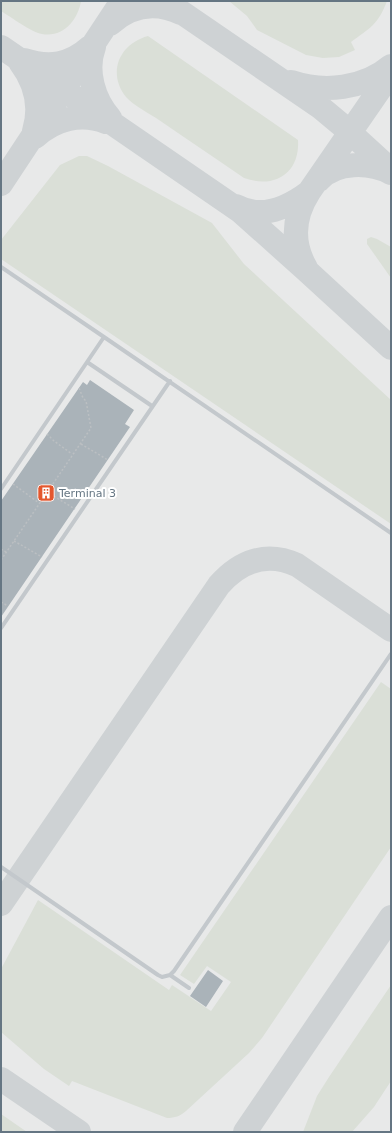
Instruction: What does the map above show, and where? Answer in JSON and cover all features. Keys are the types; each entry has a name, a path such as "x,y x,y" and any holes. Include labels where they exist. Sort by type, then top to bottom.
{"lane":[{"path":"1,267 391,533"},
{"path":"1,489 104,337"},
{"path":"87,362 152,406"},
{"path":"1,628 170,381"},
{"path":"170,975 391,654"},
{"path":"1,867 158,975 170,975 189,988"}],"path":[{"path":"1,560 91,428 86,401 78,388"},
{"path":"47,434 54,441 73,454"},
{"path":"80,443 108,460"},
{"path":"13,484 40,503"},
{"path":"47,492 75,509"},
{"path":"14,541 42,557"},
{"path":"1,549 6,552"},
{"path":"1,602 8,606"}],"shaded area":[{"path":"1,1 391,1 391,1132 1,1132"},
{"path":"1,1 81,1 77,15 73,21 63,30 50,35 37,33 1,11"},
{"path":"229,1 387,1 377,21 351,42 355,50 339,57 323,58 306,55 257,30 247,16"},
{"path":"148,36 298,140 298,152 290,169 283,176 275,180 255,181 244,178 129,100 120,88 117,78 119,60 123,52 130,46 138,40"},
{"path":"79,156 87,156 108,166 212,223 244,264 391,400 391,524 1,259 1,240 60,165"},
{"path":"371,237 391,247 391,278 367,244 367,239"},
{"path":"381,682 391,689 391,847 262,1038 249,1053 186,1111 172,1118 167,1118 72,1081 69,1086 44,1069 1,1032 1,969 38,900 169,990 172,985 211,1011 231,982 207,966 194,984 180,975"},
{"path":"391,985 391,1081 374,1107 352,1132 303,1132 317,1096"},
{"path":"1,1114 27,1132 1,1132"}],"building":[{"name":"Terminal 3","path":"90,380 134,410 125,424 130,427 1,617 1,501 83,382 87,385"},
{"path":"208,970 223,981 206,1007 190,996"}],"taxiway":[{"path":"1,184 122,1"},
{"path":"165,1 320,107 391,170"},
{"path":"110,24 126,13 144,7 162,7 181,13"},
{"path":"1,47 240,211 391,348"},
{"path":"24,60 42,64 59,63 75,58 90,47"},
{"path":"94,47 90,66 93,85 99,103 110,118"},
{"path":"20,62 30,78 36,94 37,112 34,131"},
{"path":"291,82 317,87 343,87 369,80 391,66"},
{"path":"306,268 301,258 296,239 297,220 304,201 391,73"},
{"path":"35,137 51,126 69,119 87,118 106,122"},
{"path":"319,180 334,169 354,165 363,165 383,169 391,173"},
{"path":"236,206 245,210 265,212 284,207 309,192"},
{"path":"1,904 219,585 236,570 245,564 264,559 275,559 297,565 391,630"},
{"path":"245,1132 391,917"},
{"path":"1,1079 79,1132"}],"place":[{"name":"Terminal 3","path":"46,493"}]}
